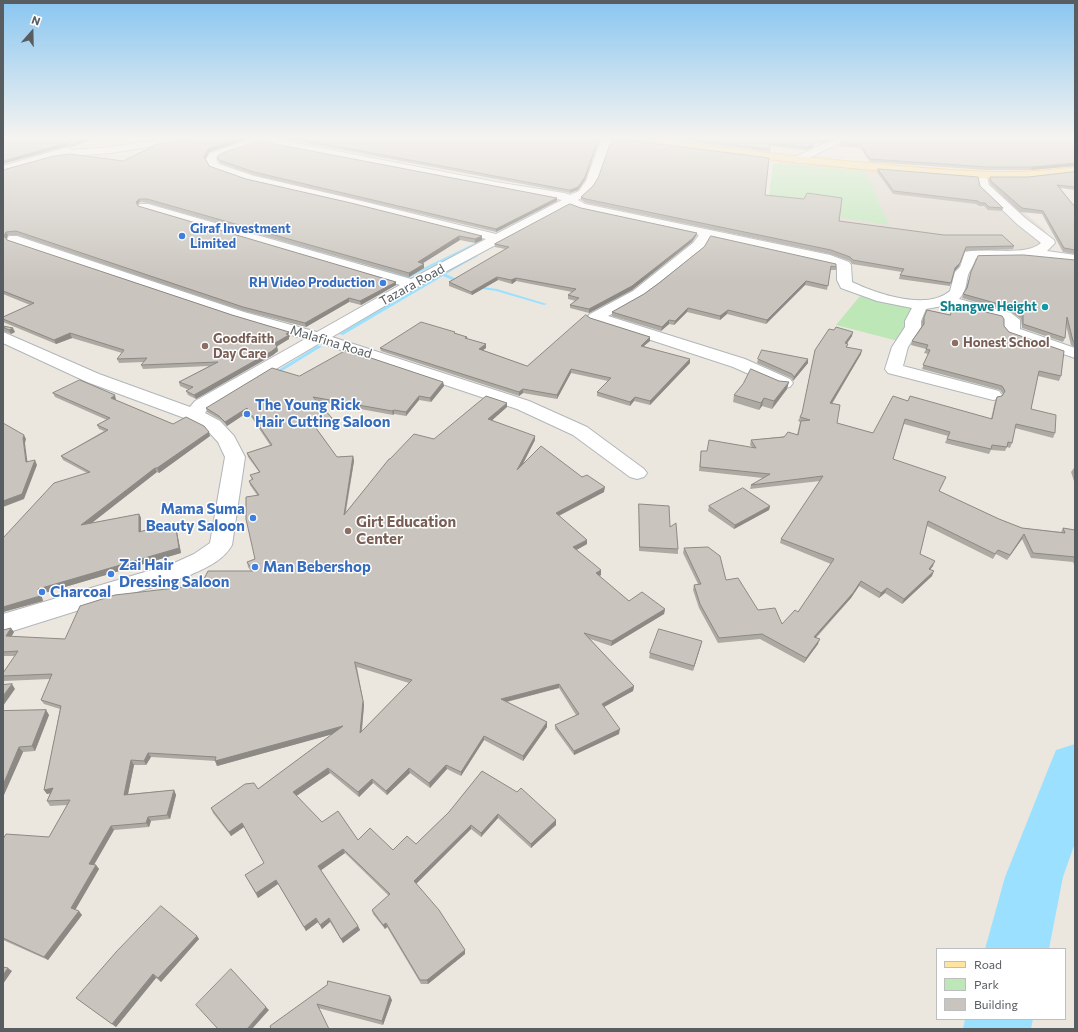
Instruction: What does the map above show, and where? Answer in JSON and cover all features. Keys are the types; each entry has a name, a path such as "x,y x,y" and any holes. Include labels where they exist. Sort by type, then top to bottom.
{"street":[{"path":"278,185 353,202 496,238"},
{"path":"496,185 564,196 581,207 839,262 844,265 844,280 846,285 857,290 905,303 921,304 947,300 1000,314 1012,320 1012,329 1014,332 1075,353"},
{"name":"Tazara Road","path":"194,415 201,405 412,284 570,200 587,189 588,185"},
{"path":"947,300 957,293 962,272 966,268 970,255 1028,252 1046,247 1049,243 1021,221 984,185"},
{"path":"144,206 412,284"},
{"path":"707,233 698,246 653,283 638,294 595,318 632,331 763,371 784,383"},
{"name":"Malafina Road","path":"13,239 239,315 320,338 522,405 554,418 580,431 637,473"},
{"path":"1028,252 1075,259"},
{"path":"921,304 913,321 913,327 900,347 894,369 993,395"},
{"path":"3,337 93,378 194,415 213,425 227,440 235,457 221,546 215,553 203,560 168,574 3,624"}],"shaded area":[{"path":"775,185 993,185 993,187 1044,229 1053,244 1018,253 984,250 771,215"}],"green space":[{"path":"770,185 871,185 889,225 806,212 769,197"},
{"path":"860,296 916,309 902,342 836,325"}],"building":[{"path":"3,185 273,185 482,236 475,239 459,236 418,262 424,264 409,273 147,199 139,199 136,202 138,206 396,282 360,301 349,298 305,323 243,307 16,231 6,232 4,236 7,240 232,315 289,332 286,334 289,335 275,343 277,347 272,351 194,395 186,391 193,387 179,382 218,362 141,365 147,358 117,359 124,350 70,333 54,340 3,319 3,317 34,303 3,291"},
{"path":"310,185 490,185 557,198 496,229"},
{"path":"544,185 579,185 570,190"},
{"path":"766,185 765,195 804,199 807,193 842,198 839,221 944,235 1002,235 1014,246 966,247 960,263 955,268 951,283 900,275 904,269 853,260 850,257 831,250 581,197 593,186"},
{"path":"890,185 980,185 1003,208 989,207 985,203 980,203 978,201 894,191"},
{"path":"996,185 1057,185 1075,207 1075,250 1064,248 1043,211 1022,208"},
{"path":"1058,185 1075,185 1075,187"},
{"path":"570,204 581,208 697,233 692,239 632,286 589,309 570,305 579,298 568,295 576,289 516,278 511,280 497,277 471,292 449,282 509,247 495,244"},
{"path":"711,236 836,264 836,267 831,266 828,286 806,281 767,320 728,310 720,316 688,308 675,321 669,320 662,327 612,312 644,294 659,283 704,247"},
{"path":"1024,255 1075,260 1075,342 1073,341 1067,317 1065,338 1023,324 1023,315 1013,308 963,294 967,288 971,272 978,256"},
{"path":"953,304 1002,316 1004,319 1004,326 1009,332 1064,351 1061,376 1039,371 1031,409 1056,415 1055,433 1016,424 1012,443 1008,442 1007,447 992,445 991,449 947,439 950,432 905,419 893,459 946,477 939,491 1022,528 1065,533 1063,528 1075,530 1075,557 1033,553 1024,534 1010,555 998,550 995,554 928,521 920,554 935,561 929,569 934,571 904,599 887,588 881,593 861,581 853,593 814,637 820,639 806,658 762,634 719,638 700,604 694,585 701,584 684,548 708,547 720,556 726,580 738,578 758,610 775,608 782,624 795,610 798,612 834,559 781,539 823,476 751,485 770,474 700,467 701,451 707,451 709,440 756,448 751,440 784,437 788,432 798,435 801,421 810,420 800,417 815,350 829,329 834,330 836,327 853,332 845,343 848,344 846,347 862,350 830,403 840,405 837,423 873,433 893,396 908,401 910,396 992,419 997,397 1002,396 1005,391 1002,386 923,365 930,350 926,349 928,345 912,341 924,324 924,317 927,310 950,315"},
{"path":"586,315 590,318 650,337 641,346 690,359 650,401 635,397 630,402 597,392 611,378 571,369 557,395 523,389 519,392 380,348 421,322 455,332 454,333 467,337 465,338 486,344 479,349 527,366"},
{"path":"3,326 13,328 9,330"},
{"path":"347,350 443,382 430,398 419,396 406,412 392,411 313,397 332,418 313,424 337,457 353,456 344,515 389,459 414,434 434,439 486,396 507,403 488,419 535,436 517,470 541,446 582,477 587,475 605,487 556,513 587,540 573,547 601,570 596,573 629,601 642,592 665,609 612,641 584,633 634,686 602,704 620,729 574,751 555,725 579,714 559,684 501,699 547,722 523,756 484,736 461,772 446,765 429,783 409,768 386,791 372,779 358,792 328,768 293,792 322,822 338,811 358,840 370,828 393,850 407,836 416,844 449,812 482,771 517,792 521,788 556,820 531,844 498,814 481,833 471,825 414,881 439,910 465,950 427,980 420,980 386,923 383,925 372,910 390,894 343,849 318,866 358,926 341,939 329,918 320,925 316,918 304,927 276,880 256,893 245,875 264,863 242,823 229,832 211,808 245,784 254,783 258,789 343,726 215,761 216,757 148,753 144,761 131,760 124,795 174,790 167,815 148,817 146,823 111,826 89,864 96,865 71,908 79,911 44,957 3,938 3,839 6,834 49,837 70,800 47,801 53,788 44,790 61,706 41,700 52,674 3,676 3,673 18,651 3,652 3,630 11,628 6,636 65,639 80,606 115,595 201,585 208,571 253,571 247,562 255,559 246,519 246,497 259,495 249,481 253,479 250,475 260,472 247,453 272,445 247,408 225,422 219,416 206,408 272,368 299,376","holes":["355,662 412,680 360,733 363,701"]},
{"path":"762,350 808,359 794,377 792,374 758,359"},
{"path":"751,369 779,381 789,382 774,401 764,398 761,403 734,395 743,384"},
{"path":"80,380 115,395 111,398 173,424 186,417 204,426 209,432 155,468 81,525 139,514 139,532 175,522 179,548 38,589 40,596 3,607 3,538 54,483 90,472 61,456 108,430 97,425 110,418 53,393"},
{"path":"3,423 24,435 23,438 26,462 35,460 22,494 3,501"},
{"path":"743,488 770,506 735,525 709,506"},
{"path":"639,504 669,506 670,527 676,523 678,549 640,547"},
{"path":"659,629 702,641 694,666 650,653"},
{"path":"12,684 3,696 3,685"},
{"path":"46,710 32,746 19,747 3,785 3,711"},
{"path":"161,906 197,936 158,978 153,974 112,1024 76,998 117,951"},
{"path":"3,967 8,968 3,975"},
{"path":"231,969 266,1007 247,1029 218,1029 196,1005"},
{"path":"328,981 390,996 382,1021 317,1004 329,1029 271,1029 270,1026 327,985"}],"waterway":[{"path":"192,217 213,223"},
{"path":"267,238 317,252"},
{"path":"372,268 407,277 486,239"},
{"path":"443,274 476,256"},
{"path":"341,334 443,274"},
{"path":"443,274 460,282"},
{"path":"477,287 496,290 545,304"},
{"path":"272,375 319,347"},
{"path":"1017,948 1034,877 1075,767"},
{"path":"997,1029 999,1020"}],"place":[{"name":"Giraf Investment Limited","path":"182,236"},
{"name":"RH Video Production","path":"383,283"},
{"name":"Shangwe Height","path":"1045,307"},
{"name":"Honest School","path":"955,343"},
{"name":"Goodfaith Day Care","path":"205,346"},
{"name":"The Young Rick Hair Cutting Saloon","path":"247,414"},
{"name":"Mama Suma Beauty Saloon","path":"253,518"},
{"name":"Girt Education Center","path":"348,531"},
{"name":"Man Bebershop","path":"255,567"},
{"name":"Zai Hair Dressing Saloon","path":"111,574"},
{"name":"Charcoal","path":"42,592"}]}
